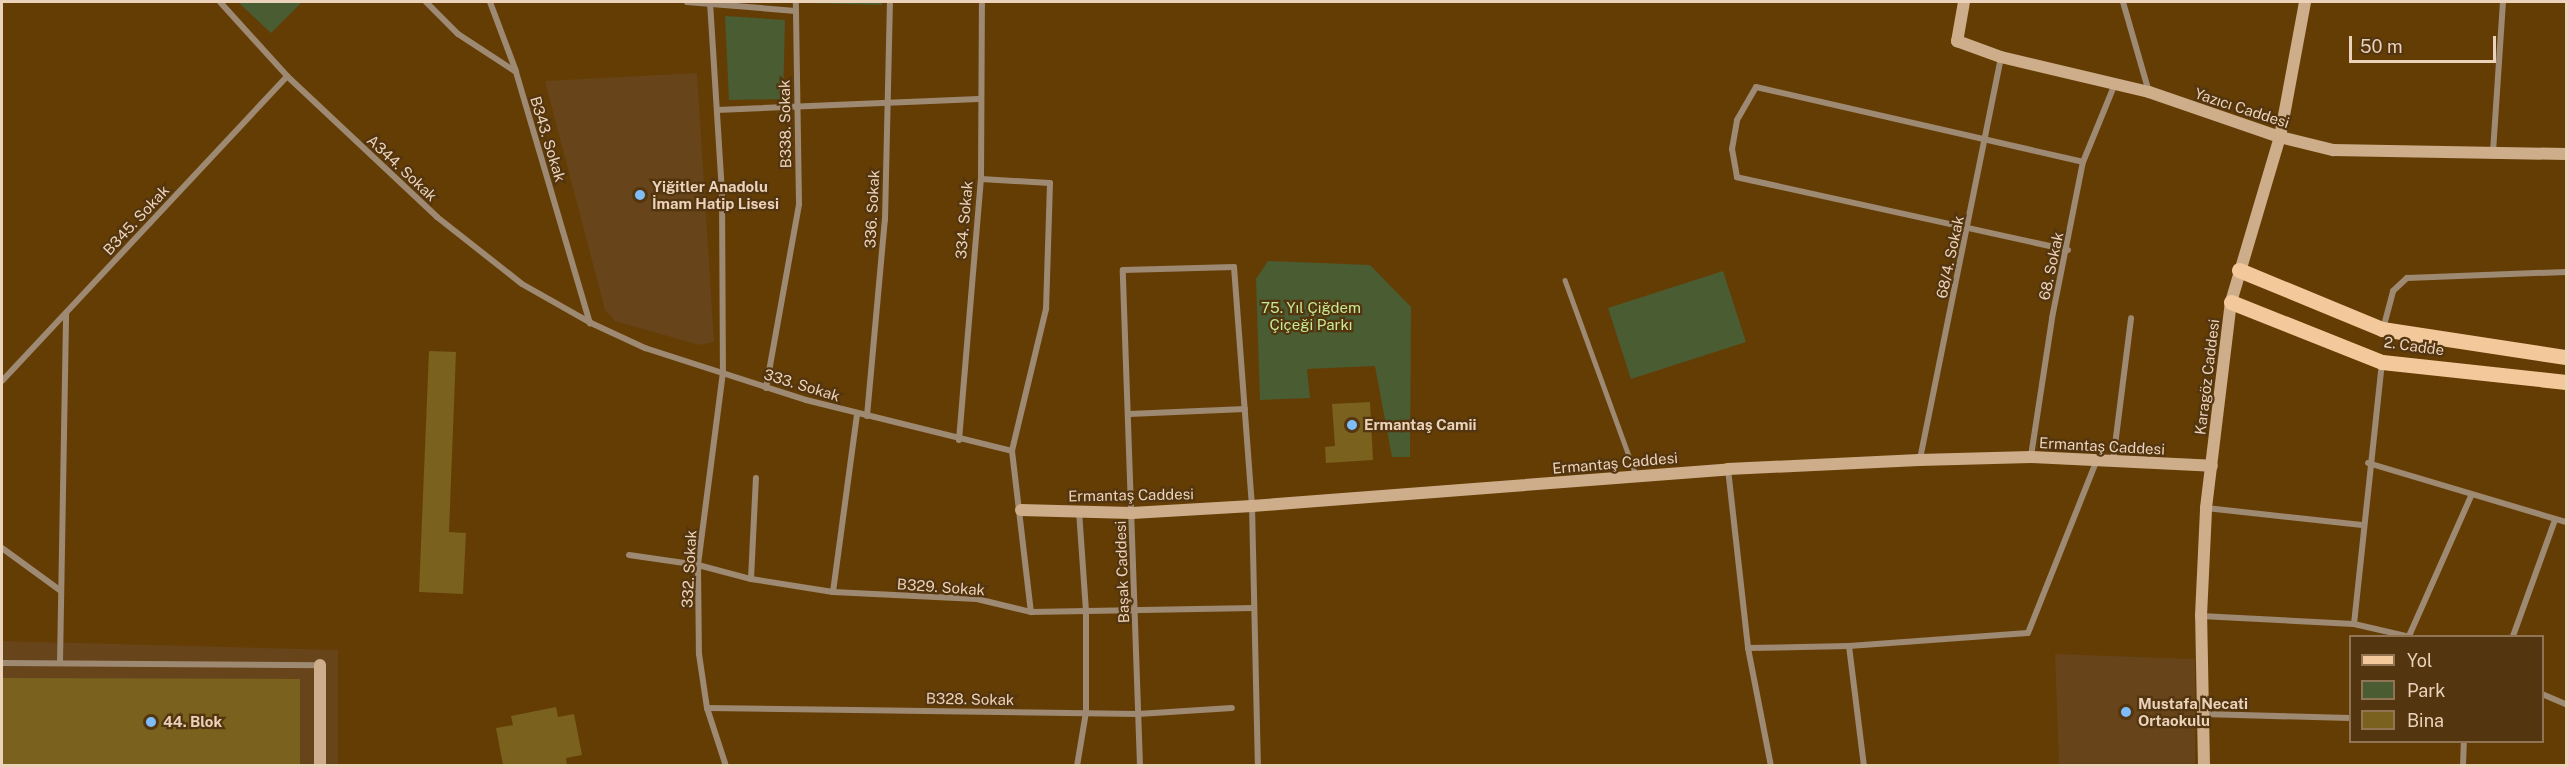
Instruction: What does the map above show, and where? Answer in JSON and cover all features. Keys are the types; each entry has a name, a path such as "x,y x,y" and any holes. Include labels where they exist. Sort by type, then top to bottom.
{"main road":[{"name":"Yazıcı Caddesi","path":"1964,2 1957,41 2001,57 2114,86 2149,92 2280,137 2333,150 2566,154"},
{"name":"Karagöz Caddesi","path":"2204,765 2201,616 2206,508 2230,302 2280,137 2305,2"},
{"name":"2. Cadde","path":"2239,270 2382,330 2566,357"},
{"name":"2. Cadde","path":"2230,302 2382,362 2566,382"},
{"name":"Ermantaş Caddesi","path":"1021,510 1132,513 1252,506 1728,469 1919,460 2031,457 2212,466"},
{"path":"320,665 320,765"}],"street":[{"name":"A344. Sokak","path":"220,2 287,76 437,217 522,284 591,323"},
{"path":"426,2 458,34 516,72"},
{"name":"B343. Sokak","path":"490,2 516,72 591,323"},
{"path":"687,2 796,11"},
{"name":"B338. Sokak","path":"766,388 799,204 796,2"},
{"name":"336. Sokak","path":"867,416 885,220 890,2"},
{"name":"334. Sokak","path":"959,440 981,179 979,99 982,2"},
{"path":"2123,2 2149,92"},
{"path":"2493,152 2503,2"},
{"name":"332. Sokak","path":"710,3 717,110 723,372 698,565 699,654 707,708 726,765"},
{"name":"68/4. Sokak","path":"1919,460 1969,227 2001,57"},
{"name":"B345. Sokak","path":"2,381 287,76"},
{"name":"68. Sokak","path":"2031,457 2052,318 2068,250 2083,162 2114,86"},
{"path":"2068,250 1737,177 1732,149 1737,120 1756,87 2083,162"},
{"path":"717,110 979,99"},
{"path":"981,179 1050,183 1046,309 1012,451 1021,510 1031,612"},
{"name":"Başak Caddesi","path":"1140,765 1123,270 1234,267 1245,409"},
{"path":"2382,330 2393,291 2406,278 2566,272"},
{"path":"60,663 66,312"},
{"path":"2113,461 2131,318"},
{"name":"333. Sokak","path":"591,323 645,348 766,388 856,414 1012,451"},
{"path":"2354,624 2368,463 2382,362"},
{"path":"1129,414 1245,409 1252,506 1258,765"},
{"path":"833,592 856,414"},
{"path":"1748,648 1849,646 2028,633 2097,460"},
{"path":"2368,463 2566,522"},
{"path":"1728,469 1748,648 1771,765"},
{"path":"752,579 756,478"},
{"path":"2407,635 2472,494"},
{"path":"2206,508 2362,525"},
{"path":"1077,765 1086,712 1086,611 1079,512"},
{"path":"2513,635 2555,520"},
{"path":"2,548 61,591"},
{"name":"B329. Sokak","path":"629,555 698,565 752,579 833,592 977,599 1031,612 1135,612 1254,608"},
{"path":"2201,616 2354,624 2403,635"},
{"path":"1849,646 1864,765"},
{"path":"2,663 320,665"},
{"path":"2544,695 2566,704"},
{"name":"B328. Sokak","path":"707,708 1138,714 1232,708"},
{"path":"2203,714 2349,718"},
{"path":"2463,765 2464,743"}],"lane":[{"path":"1565,280 1636,476"}],"shaded area":[{"name":"Yiğitler Anadolu İmam Hatip Lisesi","path":"697,73 714,342 699,345 615,321 605,310 545,81"},
{"name":"44. Blok","path":"2,641 338,650 338,765 2,766"},
{"name":"Mustafa Necati Ortaokulu","path":"2055,654 2195,659 2195,765 2059,765"}],"green space":[{"path":"238,2 302,2 271,33"},
{"path":"882,2 882,5 808,3"},
{"path":"725,16 785,20 783,99 729,100"},
{"name":"75. Yıl Çiğdem Çiçeği Parkı","path":"1268,261 1370,265 1411,307 1410,457 1392,457 1375,366 1307,369 1310,398 1260,400 1256,279"},
{"path":"1723,271 1746,342 1631,379 1608,308"}],"building":[{"path":"429,351 456,352 449,532 466,533 463,594 419,592"},
{"name":"Ermantaş Camii","path":"1370,402 1373,460 1326,463 1325,447 1335,446 1332,404"},
{"name":"44. Blok","path":"2,678 300,679 300,765 2,765"},
{"path":"556,707 558,717 574,714 582,755 566,758 567,765 503,765 496,728 513,725 511,716"}],"place":[{"name":"Yiğitler Anadolu İmam Hatip Lisesi","path":"640,195"},
{"name":"Ermantaş Camii","path":"1352,425"},
{"name":"Mustafa Necati Ortaokulu","path":"2126,712"},
{"name":"44. Blok","path":"151,722"}]}
